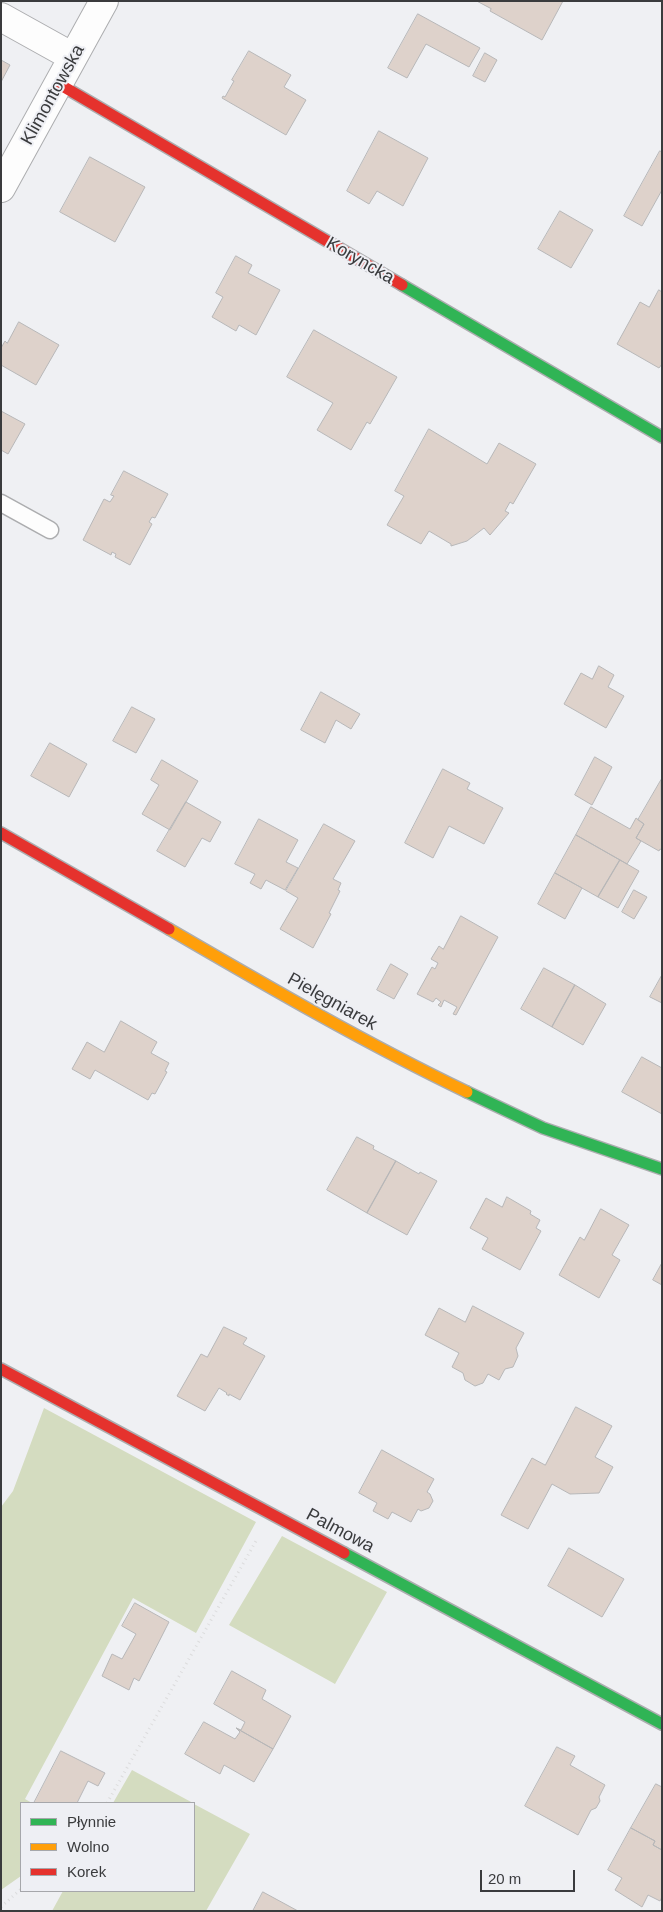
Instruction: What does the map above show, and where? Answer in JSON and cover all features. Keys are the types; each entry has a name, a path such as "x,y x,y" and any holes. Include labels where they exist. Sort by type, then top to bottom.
{"street":[{"name":"Klimontowska","path":"1,188 104,1"},
{"path":"1,16 74,58"},
{"name":"Koryncka","path":"59,84 662,437"},
{"name":"Pielęgniarek","path":"1,833 309,1010 422,1070 543,1128 662,1169"},
{"name":"Palmowa","path":"1,1369 662,1724"}],"lane":[{"path":"1,503 50,530"}],"path":[{"path":"108,1802 272,1514"},
{"path":"1,1907 20,1891"}],"green space":[{"path":"44,1408 256,1522 196,1633 133,1598 25,1799 30,1802 20,1802 20,1877 1,1890 1,1507 13,1491"},
{"path":"282,1536 387,1592 335,1684 229,1625"},
{"path":"132,1770 191,1802 114,1802"},
{"path":"195,1805 250,1834 206,1911 52,1911 62,1892 195,1892"}],"building":[{"path":"477,1 563,1 542,40 490,11 491,9"},
{"path":"418,14 480,48 469,67 426,44 407,78 388,68"},
{"path":"249,51 291,75 284,87 306,100 286,135 222,98 223,96 225,97 234,81 232,80"},
{"path":"485,53 497,60 485,82 473,76"},
{"path":"1,60 10,65 1,82"},
{"path":"379,131 428,158 403,206 377,191 369,204 347,191"},
{"path":"660,151 662,152 662,190 642,226 624,216"},
{"path":"90,157 145,187 115,242 60,212"},
{"path":"560,211 593,230 571,268 538,249"},
{"path":"236,256 252,265 248,273 280,290 256,335 239,325 236,331 212,317 223,297 216,293"},
{"path":"659,290 662,292 662,364 659,368 617,344 640,302 649,307"},
{"path":"19,322 59,345 36,385 1,365 1,348 5,341 7,343"},
{"path":"314,330 397,377 370,424 367,422 351,450 317,430 333,403 287,377"},
{"path":"1,411 25,424 8,454 1,450"},
{"path":"429,429 487,464 499,443 536,464 513,504 510,502 505,511 509,513 490,535 484,528 467,541 451,546 451,544 429,531 421,544 387,525 404,496 395,491"},
{"path":"124,471 168,494 155,518 152,517 149,522 152,524 130,565 115,557 116,554 112,552 111,555 83,540 104,499 110,502 114,496 111,495"},
{"path":"599,666 614,675 608,687 624,696 606,728 564,704 581,673 592,679"},
{"path":"321,692 360,714 351,729 336,720 325,743 301,730"},
{"path":"132,707 155,719 136,753 113,741"},
{"path":"50,743 87,764 69,797 31,776"},
{"path":"595,757 612,767 592,805 575,795"},
{"path":"162,760 198,781 170,830 142,814 159,785 151,780"},
{"path":"443,769 470,783 467,789 503,808 484,844 449,826 433,858 405,843"},
{"path":"661,780 662,850 660,849 659,851 636,838 644,824 638,820"},
{"path":"186,802 221,822 210,842 202,838 185,867 157,851"},
{"path":"591,807 630,829 636,818 644,824 636,838 641,841 627,864 576,835"},
{"path":"259,819 298,840 286,862 298,868 285,890 266,880 261,889 250,883 255,874 235,864"},
{"path":"324,824 355,841 333,879 341,883 338,890 340,891 329,913 331,914 313,948 280,929 298,898 286,891"},
{"path":"576,835 620,860 598,897 555,873"},
{"path":"620,860 639,871 618,908 598,897"},
{"path":"555,873 582,888 565,919 538,904"},
{"path":"634,890 647,897 634,919 622,912"},
{"path":"461,916 498,937 456,1015 453,1014 457,1007 444,1000 441,1007 438,1005 441,1002 436,998 433,1002 417,994 432,967 435,969 438,963 431,959 439,946 443,949"},
{"path":"391,964 408,974 394,999 377,990"},
{"path":"544,968 575,985 552,1027 521,1009"},
{"path":"662,975 662,1003 650,997"},
{"path":"575,985 606,1004 583,1045 552,1027"},
{"path":"121,1021 157,1042 151,1053 169,1063 165,1071 167,1072 155,1094 152,1093 148,1100 95,1070 90,1079 72,1069 87,1042 104,1052"},
{"path":"642,1057 662,1068 662,1114 622,1092"},
{"path":"357,1137 374,1146 373,1149 396,1161 367,1213 327,1190"},
{"path":"396,1161 419,1174 420,1172 437,1181 407,1235 367,1213"},
{"path":"507,1197 531,1211 530,1214 540,1220 536,1228 541,1231 520,1270 482,1249 488,1238 470,1228 486,1198 502,1207"},
{"path":"601,1209 629,1225 612,1255 620,1260 599,1298 559,1275 580,1237 584,1240"},
{"path":"662,1263 662,1285 653,1280"},
{"path":"473,1306 524,1333 516,1348 518,1356 513,1367 505,1369 499,1380 488,1374 483,1383 475,1386 465,1380 463,1373 452,1367 459,1353 425,1335 439,1308 465,1322"},
{"path":"224,1327 247,1338 243,1344 265,1356 240,1400 229,1394 229,1396 219,1388 205,1411 177,1396 201,1354 207,1357"},
{"path":"576,1407 612,1426 595,1457 613,1467 599,1493 570,1494 552,1484 528,1529 501,1515 532,1458 545,1465"},
{"path":"382,1450 434,1479 427,1492 433,1501 429,1508 421,1511 418,1509 411,1522 392,1512 388,1519 373,1511 377,1503 359,1493"},
{"path":"569,1548 624,1579 602,1617 548,1586"},
{"path":"135,1603 169,1622 139,1681 134,1678 129,1690 102,1676 112,1654 122,1659 136,1634 122,1626"},
{"path":"232,1671 266,1690 262,1699 291,1716 273,1749 236,1728 241,1730 245,1722 214,1704"},
{"path":"204,1722 235,1739 240,1732 236,1728 273,1749 254,1782 224,1765 220,1774 185,1754"},
{"path":"557,1747 575,1756 570,1765 605,1785 599,1797 600,1801 596,1808 591,1810 578,1835 525,1806"},
{"path":"61,1751 105,1773 98,1786 88,1781 78,1802 35,1802"},
{"path":"656,1784 662,1787 662,1850 653,1845 655,1841 631,1828"},
{"path":"631,1828 655,1841 653,1845 662,1850 662,1897 660,1901 648,1895 642,1907 615,1890 622,1878 608,1870"},
{"path":"263,1892 298,1911 253,1911"}],"traffic: fast":[{"path":"402,285 662,437"},
{"path":"467,1092 543,1128 662,1169"},
{"path":"344,1553 662,1724"}],"traffic: slow":[{"path":"169,929 279,993 467,1092"}],"traffic: jam":[{"path":"59,84 402,285"},
{"path":"1,833 169,929"},
{"path":"1,1369 344,1553"}]}
